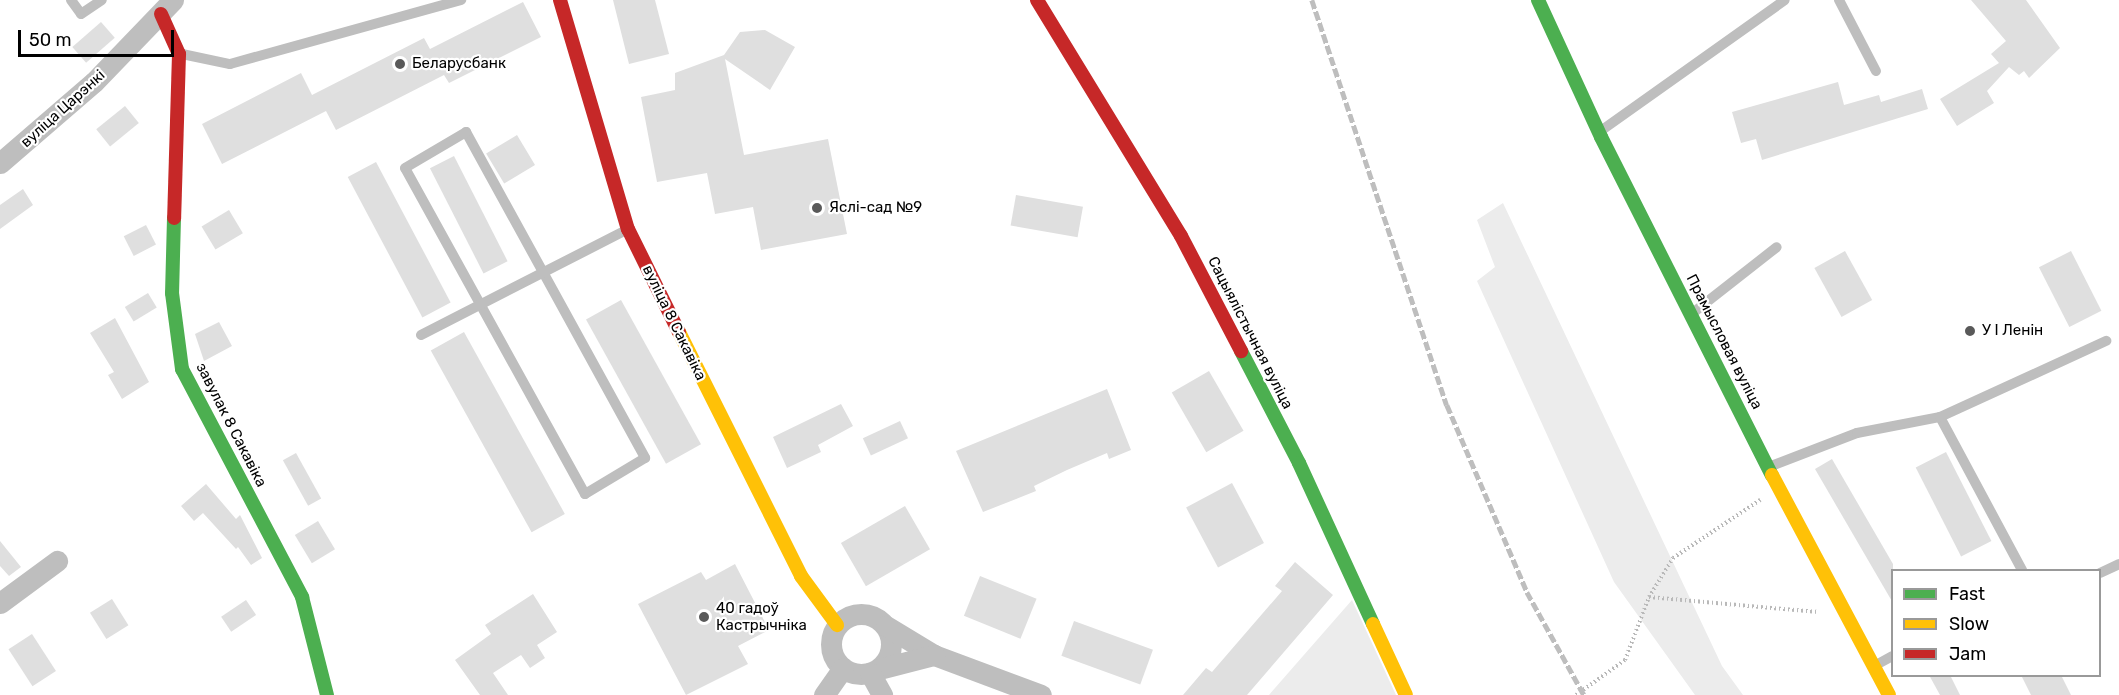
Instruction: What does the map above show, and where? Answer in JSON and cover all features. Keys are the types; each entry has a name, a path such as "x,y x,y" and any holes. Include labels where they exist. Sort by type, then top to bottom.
{"street":[{"name":"вуліца 8 Сакавіка","path":"560,0 628,229 801,576 837,625"},
{"name":"Сацыялістычная вуліца","path":"1037,0 1181,236 1299,463 1406,695"},
{"name":"Прамысловая вуліца","path":"1538,0 1599,132 1778,488 1889,695"},
{"name":"завулак 8 Сакавіка","path":"162,5 179,54 171,293 182,369 302,597 327,695"},
{"name":"вуліца Царэнкі","path":"0,163 94,82 162,5"},
{"path":"0,603 57,561"},
{"path":"934,655 874,671 851,673 843,668 832,653 837,625 862,613 871,615 934,655 1041,695"},
{"path":"874,671 886,662 892,644 886,626"},
{"path":"824,695 843,668"},
{"path":"874,671 882,695"}],"lane":[{"path":"71,0 81,14 102,0"},
{"path":"179,54 230,64 461,0"},
{"path":"1599,132 1785,0"},
{"path":"1839,0 1876,71"},
{"path":"466,132 543,273 645,458 585,494 405,168 466,132"},
{"path":"421,335 628,229"},
{"path":"1691,314 1777,247"},
{"path":"1768,467 1857,433 1940,417 2106,341"},
{"path":"1940,417 2021,569"},
{"path":"2101,573 2119,564"},
{"path":"1873,666 1891,657"}],"path":[{"path":"1576,695 1625,660 1648,597 1673,558 1778,488"},
{"path":"1648,597 1846,615"}],"shaded area":[{"path":"1503,203 1722,666 1743,695 1695,695 1614,582 1477,281 1495,267 1477,220"},
{"path":"1352,600 1396,695 1269,695"}],"building":[{"path":"613,0 655,0 669,54 629,64"},
{"path":"1971,0 2026,0 2060,48 2029,78 2024,71 2019,75 2009,67 1987,91 1994,103 1957,126 1940,99 1999,63 1991,54 2006,41"},
{"path":"523,2 541,37 449,83 444,75 336,130 326,111 222,164 202,124 301,73 312,95 424,38 430,49"},
{"path":"101,22 115,38 86,63 72,47"},
{"path":"765,30 795,47 770,90 725,59 744,155 828,139 847,234 761,250 753,207 715,214 707,173 657,182 641,97 675,90 675,73 724,55 740,32"},
{"path":"1838,82 1844,105 1879,95 1881,102 1922,89 1928,109 1762,160 1756,139 1741,143 1732,112"},
{"path":"125,106 139,123 110,146 96,129"},
{"path":"517,135 535,165 504,184 486,154"},
{"path":"454,156 508,261 484,273 430,168"},
{"path":"376,162 451,302 422,317 348,177"},
{"path":"23,189 33,205 0,229 0,205"},
{"path":"1016,195 1083,207 1078,237 1011,226"},
{"path":"229,210 243,233 215,250 202,226"},
{"path":"146,225 156,245 134,256 124,236"},
{"path":"1845,251 1872,300 1842,317 1814,268"},
{"path":"2071,251 2101,311 2069,327 2039,267"},
{"path":"148,293 157,308 134,321 125,307"},
{"path":"621,300 701,444 666,464 586,319"},
{"path":"115,318 149,382 122,399 108,375 114,372 90,333"},
{"path":"219,322 232,346 204,361 195,334"},
{"path":"464,332 565,514 532,532 431,350"},
{"path":"1209,371 1244,431 1206,452 1172,392"},
{"path":"1107,389 1131,450 1109,459 1107,453 1034,486 1036,491 983,512 956,451"},
{"path":"841,404 853,426 818,445 821,452 787,468 773,437"},
{"path":"900,421 908,438 871,456 863,438"},
{"path":"1946,452 1991,541 1961,557 1916,467"},
{"path":"296,453 321,498 308,506 283,460"},
{"path":"1832,459 1893,564 1891,600 1815,469"},
{"path":"1232,483 1264,543 1218,567 1186,507"},
{"path":"206,484 236,519 240,515 262,558 251,565 238,547 236,549 203,513 194,521 181,506"},
{"path":"905,506 930,549 866,586 841,543"},
{"path":"318,521 335,549 312,563 295,535"},
{"path":"0,541 21,567 9,576 0,566"},
{"path":"1295,562 1333,595 1247,695 1183,695 1206,668 1212,672 1282,591 1275,586"},
{"name":"40 гадоў Кастрычніка","path":"735,564 769,630 738,646 748,664 686,695 638,604 701,572 706,580"},
{"path":"980,576 1037,599 1020,639 964,616"},
{"path":"533,594 557,632 537,645 545,658 530,668 521,655 493,673 508,695 480,695 455,660 491,634 485,625"},
{"path":"112,599 128,625 106,639 90,613"},
{"path":"246,600 256,615 231,632 221,617"},
{"path":"1074,621 1153,650 1140,684 1061,656"},
{"path":"32,634 56,671 32,686 9,649"},
{"path":"1930,677 1951,677 1960,695 1940,695"},
{"path":"2022,677 2062,677 2071,695 2031,695"}],"railway":[{"path":"1312,0 1447,405 1527,592 1584,695"}],"traffic: fast":[{"path":"1538,0 1601,137 1772,475"},
{"path":"174,218 172,293 182,369 302,597 327,695"},
{"path":"1241,351 1299,463 1373,624"}],"traffic: slow":[{"path":"679,332 801,576 837,625"},
{"path":"1772,475 1889,695"},
{"path":"1373,624 1406,695"}],"traffic: jam":[{"path":"560,0 628,229 679,332"},
{"path":"1037,0 1181,236 1241,351"},
{"path":"161,14 179,54 174,218"}],"place":[{"name":"Беларусбанк","path":"400,64"},
{"name":"Яслі-сад №9","path":"817,208"},
{"name":"У І Ленін","path":"1970,331"},
{"name":"40 гадоў Кастрычніка","path":"704,617"}]}
